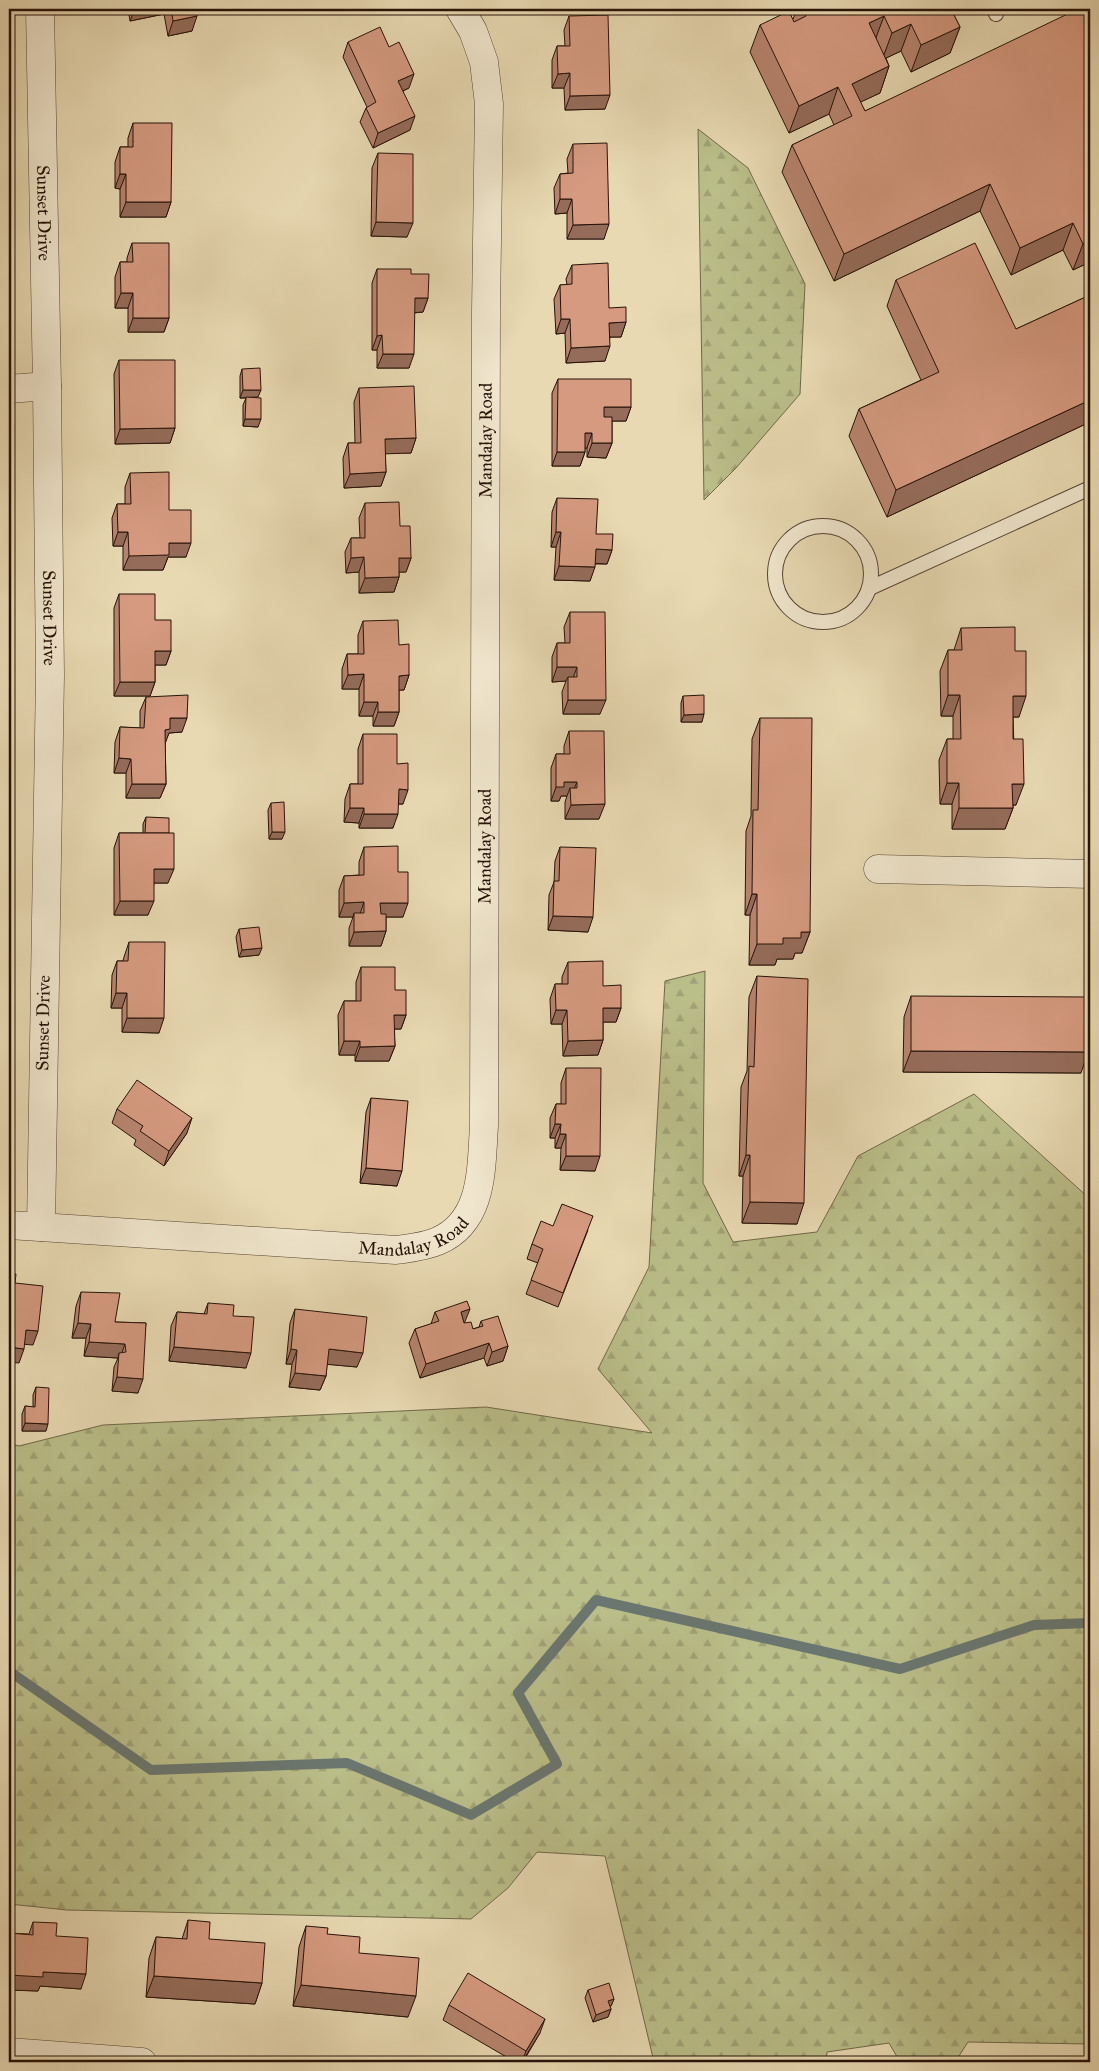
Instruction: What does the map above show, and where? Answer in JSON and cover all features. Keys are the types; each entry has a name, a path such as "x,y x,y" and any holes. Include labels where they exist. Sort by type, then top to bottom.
{"street":[{"name":"Sunset Drive","path":"40,9 50,675 41,1227"},
{"name":"Mandalay Road","path":"9,1225 396,1250 424,1246 447,1236 464,1221 477,1196 481,1173 484,1126 486,311 489,104 484,62 473,31 460,9"},
{"path":"9,388 47,386"},
{"path":"878,869 1090,874"},
{"path":"9,2052 142,2062"}],"lane":[{"path":"870,588 872,572 869,557 861,544 849,533 834,527 819,526 803,529 790,538 780,551 775,566 775,582 780,597 790,610 804,619 820,623 836,621 851,614 863,603 870,588 1090,488"}],"green space":[{"path":"698,129 748,168 805,284 800,394 736,468 704,500"},
{"path":"705,971 703,1183 733,1242 817,1232 858,1156 974,1094 1090,1199 1090,2044 968,2042 955,2062 900,2062 889,2043 827,2052 826,2062 654,2062 605,1856 537,1852 508,1888 471,1919 67,1910 9,1904 9,1443 19,1446 103,1425 486,1407 652,1433 598,1369 649,1267 665,981"}],"building":[{"path":"171,9 196,9 197,16 173,21"},
{"path":"802,9 951,9 960,27 921,45 911,24 892,33 884,16 869,23 889,66 852,84 865,111 1078,9 1090,9 1090,240 1083,244 1073,223 1020,248 990,184 844,254 792,145 852,116 838,87 799,106 760,25 789,11 794,22 806,16"},
{"path":"608,15 610,95 570,96 570,73 558,74 557,46 570,46 569,16"},
{"path":"380,27 389,47 399,42 414,74 398,81 415,116 378,133 366,108 376,102 348,42"},
{"path":"133,123 172,123 171,202 126,202 126,174 120,174 120,147 133,147"},
{"path":"607,143 609,224 573,225 572,199 560,199 560,174 573,173 573,144"},
{"path":"378,153 413,154 413,223 376,222"},
{"path":"132,243 169,243 169,318 133,318 133,293 121,293 120,262 133,262"},
{"path":"975,243 1016,329 1090,295 1090,400 896,490 859,409 939,372 896,280"},
{"path":"608,263 609,308 626,307 626,322 609,323 610,346 571,348 570,319 561,319 560,285 572,284 572,265"},
{"path":"377,269 411,269 411,274 429,274 428,298 415,298 414,354 383,354 382,335 377,336"},
{"path":"119,360 175,360 175,428 120,429"},
{"path":"260,368 261,390 243,390 242,369"},
{"path":"558,379 631,379 631,407 604,407 604,417 612,417 612,443 592,443 592,433 585,433 585,452 557,452"},
{"path":"414,386 416,438 385,439 386,472 350,474 348,443 361,443 359,388"},
{"path":"246,397 261,398 261,419 245,419"},
{"path":"169,472 169,510 191,510 191,543 169,543 169,555 129,556 128,532 118,532 117,504 131,504 130,473"},
{"path":"557,498 598,499 596,534 613,534 612,550 596,549 595,567 559,566 561,532 556,532"},
{"path":"399,502 400,526 410,526 411,558 399,558 399,577 365,578 364,557 351,558 351,538 365,538 365,503"},
{"path":"119,594 155,594 155,620 171,620 171,651 155,651 155,682 120,682"},
{"path":"570,612 605,612 606,700 568,700 568,677 577,677 577,667 557,667 557,643 570,643"},
{"path":"398,620 399,645 409,644 409,675 399,676 399,712 378,712 378,702 364,702 364,674 348,675 347,654 364,654 363,621"},
{"path":"1015,627 1015,651 1026,651 1026,696 1013,696 1013,739 1023,739 1024,784 1012,784 1013,808 959,808 959,783 947,783 947,739 961,739 960,695 948,695 948,650 962,650 961,628"},
{"path":"188,695 187,718 170,718 170,729 165,730 166,784 132,784 131,759 119,758 120,727 144,728 146,697"},
{"path":"704,695 704,714 684,715 683,696"},
{"path":"760,718 812,718 810,932 801,932 801,938 783,938 783,944 757,944 757,894 752,894 753,810 758,810"},
{"path":"569,731 604,731 605,804 571,805 570,788 577,788 577,782 564,782 564,787 556,787 556,754 570,754"},
{"path":"363,734 397,734 397,764 408,763 408,790 399,789 398,814 364,814 364,808 350,808 350,784 363,784"},
{"path":"284,802 285,832 272,832 271,803"},
{"path":"146,817 169,818 169,833 145,833"},
{"path":"119,833 174,833 174,869 154,869 154,901 120,901"},
{"path":"398,846 398,872 408,872 408,903 380,903 381,914 386,914 386,931 354,932 354,913 364,913 364,902 344,903 344,876 364,875 364,847"},
{"path":"560,847 596,848 593,917 553,916 554,881 559,881"},
{"path":"259,927 262,948 242,950 239,929"},
{"path":"129,942 165,942 164,1018 127,1018 127,993 116,993 117,961 128,961"},
{"path":"603,961 603,986 621,985 621,1008 603,1008 603,1040 568,1041 567,1010 556,1010 555,984 568,984 568,962"},
{"path":"361,967 395,967 395,990 406,990 406,1015 394,1015 395,1046 360,1047 360,1041 344,1041 344,1001 361,1001"},
{"path":"757,976 808,979 804,1203 750,1202 750,1155 746,1155 749,1066 754,1067"},
{"path":"911,996 1089,997 1088,1052 911,1051"},
{"path":"566,1068 601,1068 600,1156 566,1156 566,1134 560,1134 561,1124 555,1124 556,1104 566,1104"},
{"path":"137,1080 192,1118 169,1151 140,1131 143,1126 117,1109"},
{"path":"371,1098 408,1101 402,1171 366,1168"},
{"path":"562,1204 593,1216 563,1293 531,1280 543,1249 532,1244 541,1221 553,1226"},
{"path":"9,1273 16,1274 15,1283 43,1286 38,1331 26,1330 24,1349 9,1347"},
{"path":"81,1292 120,1293 115,1322 146,1323 143,1379 117,1377 119,1353 126,1352 125,1344 89,1342 91,1324 78,1323"},
{"path":"467,1301 470,1309 461,1312 464,1323 471,1322 473,1329 483,1326 481,1321 498,1316 508,1346 492,1352 489,1343 426,1364 415,1329 439,1321 435,1312"},
{"path":"208,1303 234,1305 233,1316 254,1317 251,1353 174,1347 177,1312 207,1314"},
{"path":"295,1309 367,1317 363,1353 329,1349 326,1376 295,1373 297,1350 291,1349"},
{"path":"36,1387 49,1388 48,1424 25,1423 25,1406 35,1407"},
{"path":"188,1920 210,1922 209,1939 265,1943 262,1983 154,1976 156,1937 187,1939"},
{"path":"33,1922 57,1923 56,1936 88,1938 86,1974 43,1972 43,1977 9,1975 9,1933 33,1935"},
{"path":"306,1926 328,1928 327,1934 360,1937 359,1953 419,1958 416,1996 301,1985"},
{"path":"468,1973 545,2019 526,2051 449,2005"},
{"path":"609,1983 614,1999 608,2001 611,2009 596,2015 588,1990"}],"waterway":[{"path":"9,1671 151,1770 347,1763 471,1815 557,1764 518,1693 596,1600 900,1669 1034,1625 1090,1623"}]}
